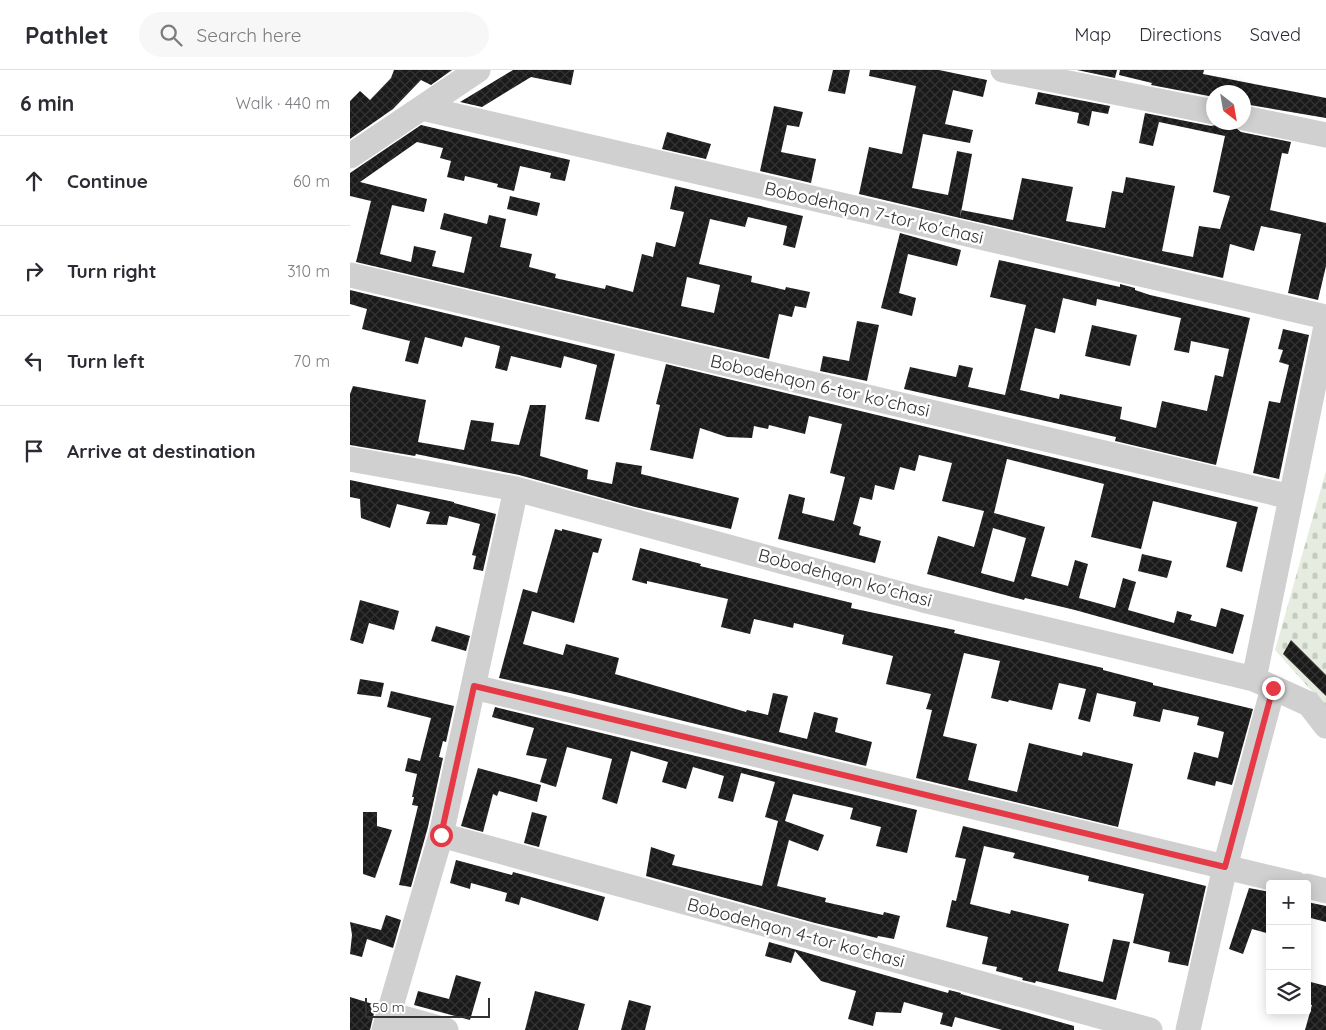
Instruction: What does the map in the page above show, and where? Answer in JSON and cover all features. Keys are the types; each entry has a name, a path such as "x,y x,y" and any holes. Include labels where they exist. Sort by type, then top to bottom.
{"street":[{"path":"350,156 478,70"},
{"path":"1003,70 1206,110"},
{"name":"Bobodehqon 7-tor koʼchasi","path":"422,108 1326,317"},
{"path":"1251,119 1326,135"},
{"name":"Bobodehqon 6-tor koʼchasi","path":"350,275 1291,497"},
{"path":"1188,1030 1225,867 1263,684 1291,497 1326,326"},
{"name":"Bobodehqon koʼchasi","path":"350,459 516,489 923,600 1263,684 1309,704 1326,726"},
{"path":"446,1030 386,1022 441,835 516,489"},
{"path":"474,686 1279,880"},
{"name":"Bobodehqon 4-tor koʼchasi","path":"441,835 1150,1030"},
{"path":"1311,887 1326,891"}],"green space":[{"path":"1326,471 1326,707 1275,650"}],"building":[{"path":"394,70 452,70 431,85 421,80 393,109 350,139 350,101 360,91 370,100 391,78"},
{"path":"513,70 574,70 571,85 531,77 482,107 460,102"},
{"path":"833,70 850,70 845,94 828,91"},
{"path":"870,70 939,70 987,80 983,97 953,90 945,124 973,130 970,143 923,134 912,188 948,195 957,151 972,154 960,218 859,194 869,147 902,154 916,86 869,76"},
{"path":"1077,70 1117,70 1115,78"},
{"path":"1120,70 1204,70 1203,74 1326,98 1326,118 1251,105 1251,85 1206,85 1206,95 1151,85 1152,83 1119,75"},
{"path":"1038,92 1110,106 1108,114 1092,111 1089,126 1077,123 1079,113 1035,104"},
{"path":"774,106 803,112 799,127 787,125 781,152 816,159 811,183 760,171"},
{"path":"1145,113 1206,125 1206,130 1239,130 1291,142 1288,154 1282,153 1270,210 1326,223 1326,266 1318,300 1288,293 1301,234 1261,226 1254,251 1230,244 1223,278 960,218 961,210 1013,220 1022,178 1073,187 1066,221 1105,228 1112,191 1123,193 1126,177 1175,186 1162,251 1193,257 1199,226 1220,229 1230,196 1213,192 1225,136 1159,122 1153,146 1139,143"},
{"path":"421,125 570,160 565,181 550,178 551,173 520,166 514,191 497,187 498,184 465,176 464,181 447,177 451,161 440,158 443,148 417,142 360,182 427,199 424,212 392,205 380,254 411,262 414,246 436,251 432,266 464,273 472,237 440,229 444,213 487,224 489,215 506,219 500,247 532,254 529,267 556,274 555,278 605,289 606,285 633,292 642,254 653,257 656,242 675,247 684,212 670,209 675,186 803,216 795,248 783,245 787,226 748,217 745,227 710,219 699,264 752,276 751,282 785,290 786,287 810,292 806,308 795,306 792,317 779,314 769,359 356,262 371,201 350,196 350,173","holes":["687,277 720,285 714,313 681,306"]},
{"path":"667,132 711,144 706,159 662,149"},
{"path":"510,196 540,203 537,216 507,209"},
{"path":"900,233 961,250 957,266 908,254 899,293 916,298 912,316 881,308"},
{"path":"999,260 1120,287 1120,284 1150,295 1250,318 1216,465 1115,441 1116,437 904,389 910,367 956,377 959,365 973,368 968,387 1005,395 1026,305 990,297","holes":["1063,298 1096,306 1097,299 1181,318 1174,350 1189,353 1191,341 1229,349 1223,377 1215,375 1207,411 1162,401 1156,428 1120,419 1122,407 1060,394 1059,399 1020,390 1035,328 1055,333"]},
{"path":"350,290 615,354 599,422 585,419 597,365 564,356 561,368 511,356 507,371 495,368 500,346 465,337 462,347 425,337 418,364 405,361 410,341 362,329 367,309 350,304"},
{"path":"857,321 879,325 867,381 820,371 823,356 849,361"},
{"path":"1092,325 1137,335 1130,366 1085,356"},
{"path":"1283,329 1309,335 1279,479 1253,473 1269,401 1280,403 1289,365 1279,362 1283,350 1278,349"},
{"path":"666,364 1258,507 1242,572 1226,567 1237,522 1153,501 1141,549 1091,537 1104,484 1007,459 994,513 1045,527 1031,576 1068,586 1075,560 1088,564 1079,598 1115,608 1123,578 1136,582 1128,610 1174,623 1177,611 1192,615 1190,620 1216,627 1221,608 1244,615 1233,654 1075,610 1025,598 1024,600 927,574 938,536 974,547 984,511 942,501 952,463 919,455 915,471 900,467 894,490 875,485 872,500 860,497 853,524 861,527 859,535 881,541 875,563 778,539 789,494 805,498 802,513 834,521 845,477 830,473 842,424 809,416 805,434 769,425 768,429 754,426 752,438 727,437 700,428 693,459 650,450 660,405 656,404","holes":["993,528 1026,538 1014,582 981,573"]},
{"path":"353,386 426,400 418,442 464,450 471,420 494,423 491,441 519,445 530,405 546,405 540,456 588,470 587,479 612,484 616,462 642,466 641,474 739,498 731,529 635,507 519,475 416,454 415,456 350,445 350,394"},
{"path":"350,480 454,502 496,514 483,571 473,569 476,556 472,555 480,524 449,516 447,525 426,524 430,512 397,504 390,528 361,518 360,499 350,497"},
{"path":"555,529 602,539 598,553 593,552 574,623 532,611 523,644 563,655 566,644 619,658 615,674 746,712 747,710 768,715 773,693 788,696 779,732 807,739 814,712 838,718 835,732 872,742 866,766 570,693 499,678 523,589 537,593"},
{"path":"640,548 701,564 700,566 852,603 851,608 955,630 954,633 1103,668 1103,670 1153,683 1153,685 1253,709 1232,785 1216,781 1215,786 1187,779 1194,752 1218,758 1224,732 1197,725 1199,717 1163,709 1160,722 1133,716 1136,702 1097,693 1090,722 1078,719 1086,689 1059,683 1052,710 1009,700 1008,702 991,698 1000,661 964,653 943,736 977,744 968,780 1017,792 1029,743 1082,756 1083,752 1133,764 1118,827 916,778 932,710 926,709 931,694 886,684 893,656 842,644 844,635 794,623 793,628 754,619 750,634 721,627 728,599 647,581 647,584 632,580"},
{"path":"1142,554 1172,561 1167,578 1138,571"},
{"path":"360,600 399,611 394,630 369,623 363,644 350,640"},
{"path":"436,626 470,636 466,651 431,641"},
{"path":"1291,640 1326,675 1326,696 1283,654"},
{"path":"360,679 384,683 381,697 357,694"},
{"path":"391,691 454,706 446,742 443,741 439,757 443,758 428,827 411,887 399,885 418,806 412,805 417,774 405,771 408,758 420,761 431,718 387,707"},
{"path":"495,707 917,810 907,853 876,846 881,827 850,819 853,808 793,794 785,821 824,835 818,851 789,840 777,886 826,898 825,902 883,915 884,912 900,916 894,939 878,936 877,938 815,923 646,876 651,847 675,855 672,865 762,886 778,821 765,817 775,782 741,773 733,802 718,798 724,776 693,767 686,789 662,782 668,762 631,751 617,804 602,799 612,759 567,747 556,787 540,782 547,759 526,755 534,728 492,717"},
{"path":"478,768 541,785 537,802 499,791 497,796 493,794 483,832 461,826"},
{"path":"363,812 377,812 377,826 392,830 375,878 363,874"},
{"path":"532,812 547,816 539,847 524,843"},
{"path":"963,826 1206,886 1188,966 1168,962 1170,952 1133,943 1144,894 1088,881 1089,876 1013,858 1015,853 984,846 970,904 1010,914 1011,910 1069,924 1058,971 1103,982 1113,939 1130,942 1116,1000 1036,981 1035,983 1022,980 1023,978 996,971 997,967 982,964 988,937 946,927 952,900 956,901 966,859 955,857"},
{"path":"456,860 512,875 513,872 605,897 598,921 521,897 519,905 505,901 507,893 471,883 470,889 450,883"},
{"path":"1249,888 1266,891 1266,933 1252,929 1243,954 1229,949"},
{"path":"1311,903 1326,906 1326,922 1311,918"},
{"path":"386,915 401,920 393,948 367,939 362,957 350,954 352,935 350,922 381,930"},
{"path":"769,942 948,993 949,990 961,993 960,996 961,994 1074,1026 1074,1030 1002,1030 955,1017 952,1027 940,1024 943,1013 904,1002 901,1013 876,1012 873,1026 848,1019 856,991 821,981 795,951 791,963 765,956"},
{"path":"456,975 481,982 470,1020 414,1005 418,991 449,999"},
{"path":"1311,982 1326,986 1326,1030 1305,1030 1309,1015 1311,1015"},
{"path":"535,991 585,1004 578,1030 525,1030"},
{"path":"350,997 376,1005 370,1030 350,1030"},
{"path":"629,1000 651,1006 645,1030 621,1030"}],"route":[{"path":"441,835 474,686 1225,867 1273,688"}]}
